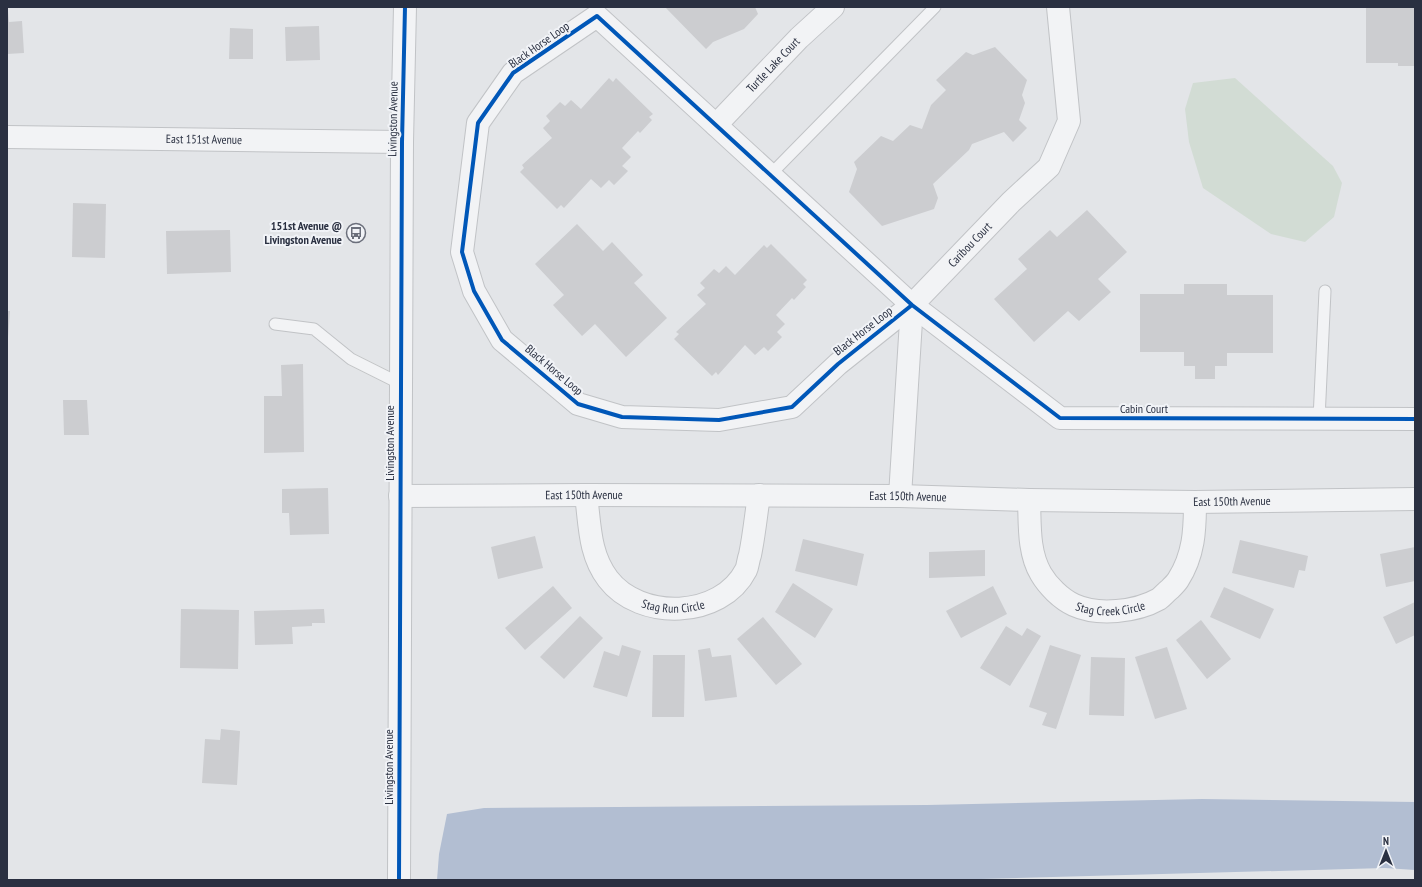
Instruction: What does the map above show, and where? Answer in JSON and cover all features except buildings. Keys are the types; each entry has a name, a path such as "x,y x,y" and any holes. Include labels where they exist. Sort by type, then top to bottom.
{"street":[{"name":"Livingston Avenue","path":"399,880 402,142 405,7"},
{"name":"Turtle Lake Court","path":"716,125 799,38 833,7"},
{"name":"Caribou Court","path":"912,305 1011,202 1049,167 1069,121 1058,7"},
{"name":"Black Horse Loop","path":"597,16 716,125 912,305 838,364 792,407 719,420 622,417 578,404 502,340 474,291 462,252 478,123 513,73 597,16"},
{"name":"East 151st Avenue","path":"7,137 402,142"},
{"name":"Cabin Court","path":"912,305 1060,418 1415,419"},
{"path":"900,496 912,305"},
{"name":"Stag Run Circle","path":"586,495 592,543 597,562 609,580 625,595 650,606 670,609 694,606 717,599 734,586 746,570 752,547 760,495"},
{"name":"East 150th Avenue","path":"400,496 900,496 1029,500 1195,502 1415,499"},
{"name":"Stag Creek Circle","path":"1029,500 1033,555 1041,573 1056,592 1074,604 1098,611 1134,609 1159,598 1178,581 1191,556 1195,528 1195,502"}],"lane":[{"path":"770,175 935,7"},
{"path":"1319,419 1325,291"},
{"path":"275,324 314,329 351,359 401,384"}],"shaded area":[{"path":"1235,78 1333,166 1342,183 1334,217 1305,242 1271,234 1203,188 1189,142 1185,109 1193,83"}],"water":[{"path":"1202,799 1415,802 1415,870 1385,868 945,880 437,880 439,854 447,814 484,808 927,805"}],"cycle path":[{"path":"399,880 402,142 405,7"},
{"path":"912,305 838,364 792,407 719,420 622,417 578,404 502,340 474,291 462,252 478,123 513,73 597,16 912,305 1060,418 1415,419"}],"place":[{"name":"151st Avenue @ Livingston Avenue","path":"356,233"}]}
